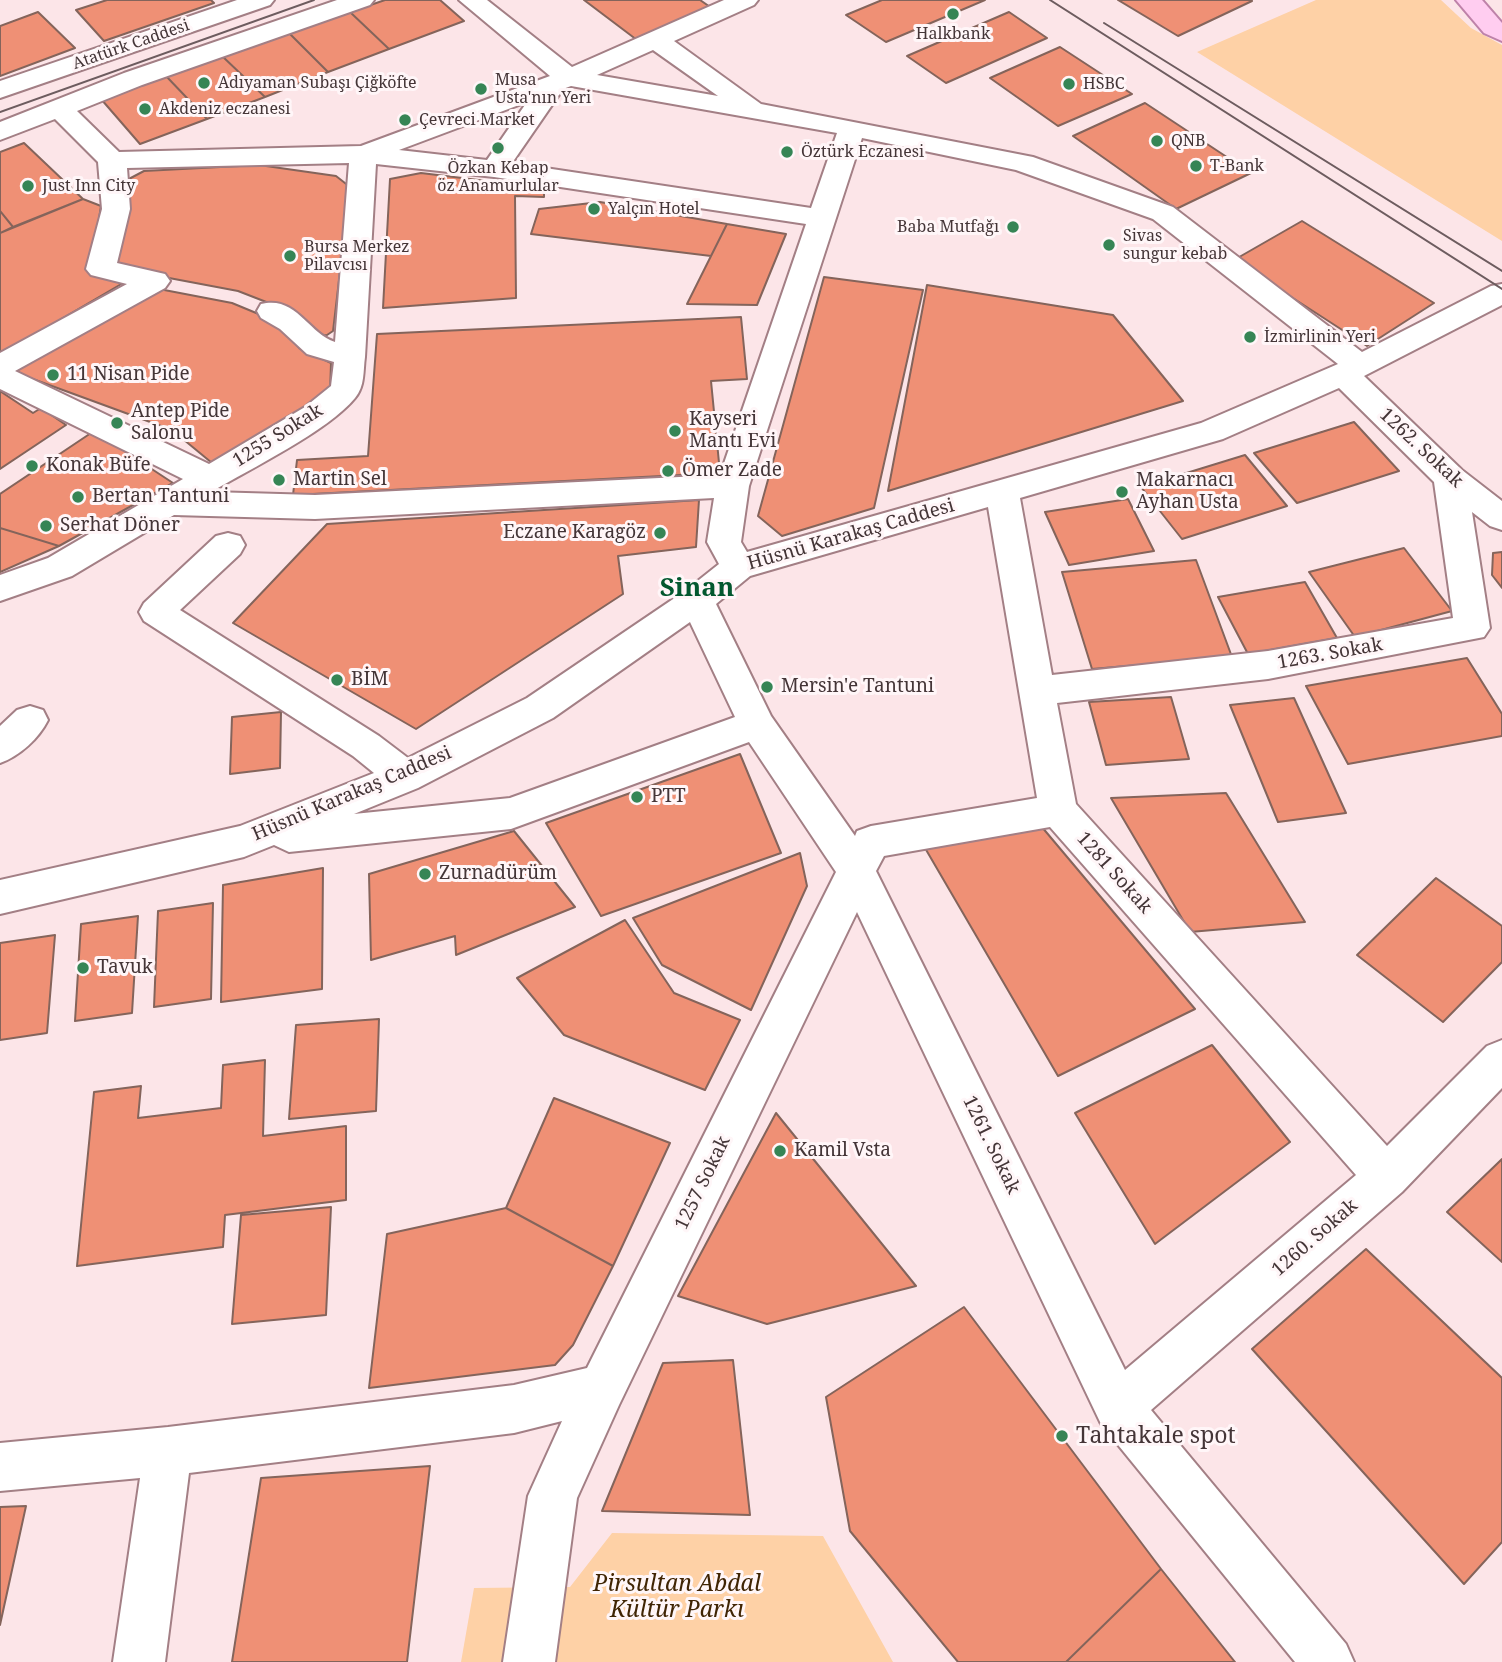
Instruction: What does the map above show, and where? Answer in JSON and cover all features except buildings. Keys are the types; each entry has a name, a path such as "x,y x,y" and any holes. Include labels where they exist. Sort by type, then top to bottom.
{"main road":[{"path":"1469,0 1493,28 1502,33"}],"street":[{"name":"Atatürk Caddesi","path":"0,90 261,0"},
{"path":"0,132 133,79 362,0"},
{"path":"472,0 561,81"},
{"path":"363,154 561,81 735,2"},
{"path":"656,40 756,111"},
{"path":"494,169 561,81"},
{"name":"1262. Sokak","path":"561,81 852,128 1023,163 1163,213 1351,370 1450,478 1502,518"},
{"path":"0,366 155,281 100,269 117,209 112,160 60,108"},
{"path":"738,567 724,542 733,486 852,128"},
{"path":"112,160 363,154 494,169 821,218"},
{"name":"1255 Sokak","path":"0,588 60,567 316,415 344,391 348,381 350,358 363,154"},
{"name":"Hüsnü Karakaş Caddesi","path":"0,897 244,841 405,777 540,708 696,600 738,567 1212,431 1351,370 1496,296"},
{"path":"272,311 291,322 318,346 350,358"},
{"path":"0,376 210,478"},
{"name":"1263. Sokak","path":"1037,691 1268,665 1472,628 1450,478"},
{"path":"167,503 315,507 733,486"},
{"path":"1002,492 1058,810"},
{"path":"228,545 156,612 366,746 405,777"},
{"name":"1261. Sokak","path":"696,600 757,724 857,871 1118,1407 1328,1662"},
{"path":"0,748 30,720"},
{"path":"244,841 511,813 757,724"},
{"name":"1257 Sokak","path":"529,1662 553,1496 602,1388 871,842 1058,810"},
{"name":"1281 Sokak","path":"1058,810 1386,1177"},
{"name":"1260. Sokak","path":"1118,1407 1386,1177 1502,1059"},
{"path":"0,1467 168,1451 514,1409 602,1388"},
{"path":"139,1662 168,1451"}],"green space":[{"path":"1316,0 1441,0 1471,28 1502,45 1502,241 1197,52"},
{"name":"Pirsultan Abdal Kültür Parkı","path":"612,1533 823,1536 893,1662 461,1662 474,1588 570,1587"}],"tram line":[{"path":"0,112 314,0"},
{"path":"1050,0 1502,289"},
{"path":"1104,23 1502,271"}],"place":[{"name":"Halkbank","path":"953,14"},
{"name":"Adıyaman Subaşı Çiğköfte","path":"204,83"},
{"name":"HSBC","path":"1069,84"},
{"name":"Musa Usta'nın Yeri","path":"481,89"},
{"name":"Akdeniz eczanesi","path":"145,109"},
{"name":"Çevreci Market","path":"405,120"},
{"name":"QNB","path":"1157,141"},
{"name":"Özkan Kebap öz Anamurlular","path":"498,148"},
{"name":"Öztürk Eczanesi","path":"787,152"},
{"name":"T-Bank","path":"1196,166"},
{"name":"Just Inn City","path":"28,186"},
{"name":"Yalçın Hotel","path":"594,209"},
{"name":"Baba Mutfağı","path":"1013,227"},
{"name":"Sivas sungur kebab","path":"1109,245"},
{"name":"Bursa Merkez Pilavcısı","path":"290,256"},
{"name":"İzmirlinin Yeri","path":"1250,337"},
{"name":"11 Nisan Pide","path":"53,375"},
{"name":"Antep Pide Salonu","path":"117,423"},
{"name":"Kayseri Mantı Evi","path":"675,431"},
{"name":"Konak Büfe","path":"32,466"},
{"name":"Ömer Zade","path":"668,471"},
{"name":"Martin Sel","path":"279,480"},
{"name":"Makarnacı Ayhan Usta","path":"1122,492"},
{"name":"Bertan Tantuni","path":"78,497"},
{"name":"Serhat Döner","path":"46,526"},
{"name":"Eczane Karagöz","path":"660,533"},
{"name":"BİM","path":"337,680"},
{"name":"Mersin'e Tantuni","path":"767,687"},
{"name":"PTT","path":"637,797"},
{"name":"Zurnadürüm","path":"425,874"},
{"name":"Tavuk","path":"83,968"},
{"name":"Kamil Vsta","path":"780,1151"},
{"name":"Tahtakale spot","path":"1062,1436"}],"district":[{"name":"Sinan","path":"697,589"}]}
